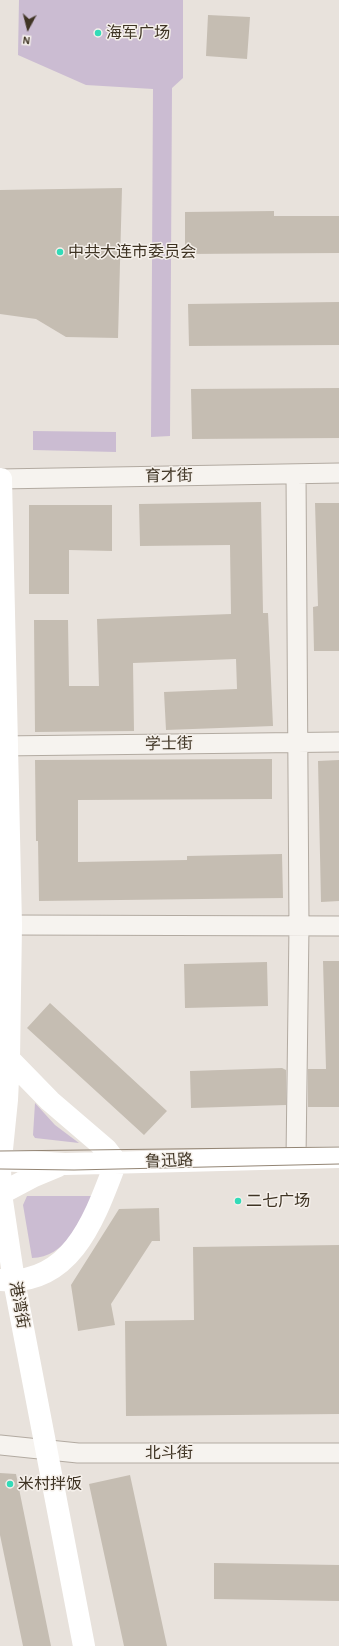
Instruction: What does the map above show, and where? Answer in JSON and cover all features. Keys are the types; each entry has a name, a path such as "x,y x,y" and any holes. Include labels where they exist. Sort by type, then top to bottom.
{"main road":[{"name":"港湾街","path":"1,479 4,746 11,925 0,1160 7,1280 46,1450 84,1646"},
{"path":"0,1264 7,1280 36,1277 52,1270 65,1259 80,1240 96,1214 116,1162 106,1149 4,1062"},
{"name":"鲁迅路","path":"0,1160 65,1164 339,1157"},
{"path":"1,1194 34,1176 65,1164"}],"street":[{"name":"育才街","path":"1,479 339,473"},
{"path":"296,474 299,926 296,1158"},
{"name":"学士街","path":"4,746 339,742"},
{"path":"11,925 339,926"},
{"name":"北斗街","path":"0,1446 78,1453 339,1453"}],"shaded area":[{"path":"19,0 183,0 183,78 172,88 170,436 151,437 153,89 86,85 18,55"},
{"path":"33,431 116,432 116,452 33,450"},
{"path":"35,1103 55,1125 79,1143 35,1138 33,1135"},
{"path":"27,1196 92,1196 83,1217 63,1245 54,1252 44,1256 32,1258 23,1205"}],"building":[{"path":"208,15 250,17 247,59 206,56"},
{"name":"中共大连市委员会","path":"122,188 118,338 66,337 36,319 0,314 0,190"},
{"path":"274,211 274,216 339,216 339,253 185,254 185,212"},
{"path":"339,302 339,345 189,346 188,304"},
{"path":"339,388 339,438 192,439 191,389"},
{"path":"261,502 263,613 268,613 273,726 166,730 164,692 237,689 236,659 133,663 134,731 35,732 34,620 68,620 69,686 99,686 97,619 231,614 230,545 140,546 139,504"},
{"path":"315,503 339,503 339,651 314,651 313,607 318,606"},
{"path":"29,505 112,505 112,551 69,550 69,594 29,594"},
{"path":"272,759 272,799 78,800 78,862 187,860 187,856 282,854 283,898 39,901 38,841 36,841 35,760"},
{"path":"339,760 339,901 321,902 318,761"},
{"path":"323,961 339,961 339,1107 308,1107 308,1069 326,1069"},
{"path":"267,962 268,1006 185,1008 184,964"},
{"path":"50,1003 167,1111 144,1135 27,1028"},
{"path":"282,1068 286,1070 286,1105 191,1108 190,1071"},
{"path":"159,1208 160,1241 152,1241 111,1304 115,1325 78,1331 71,1285 119,1209"},
{"path":"339,1245 339,1414 126,1416 125,1321 194,1320 193,1247"},
{"path":"0,1473 16,1474 51,1646 23,1646 0,1535"},
{"path":"130,1475 167,1646 124,1646 89,1484"},
{"path":"214,1563 339,1565 339,1601 214,1599"}],"tram line":[{"path":"0,1151 339,1147"},
{"path":"0,1169 74,1170 339,1164"}],"place":[{"name":"海军广场","path":"98,33"},
{"name":"中共大连市委员会","path":"60,252"},
{"name":"二七广场","path":"238,1201"},
{"name":"米村拌饭","path":"10,1484"}]}
